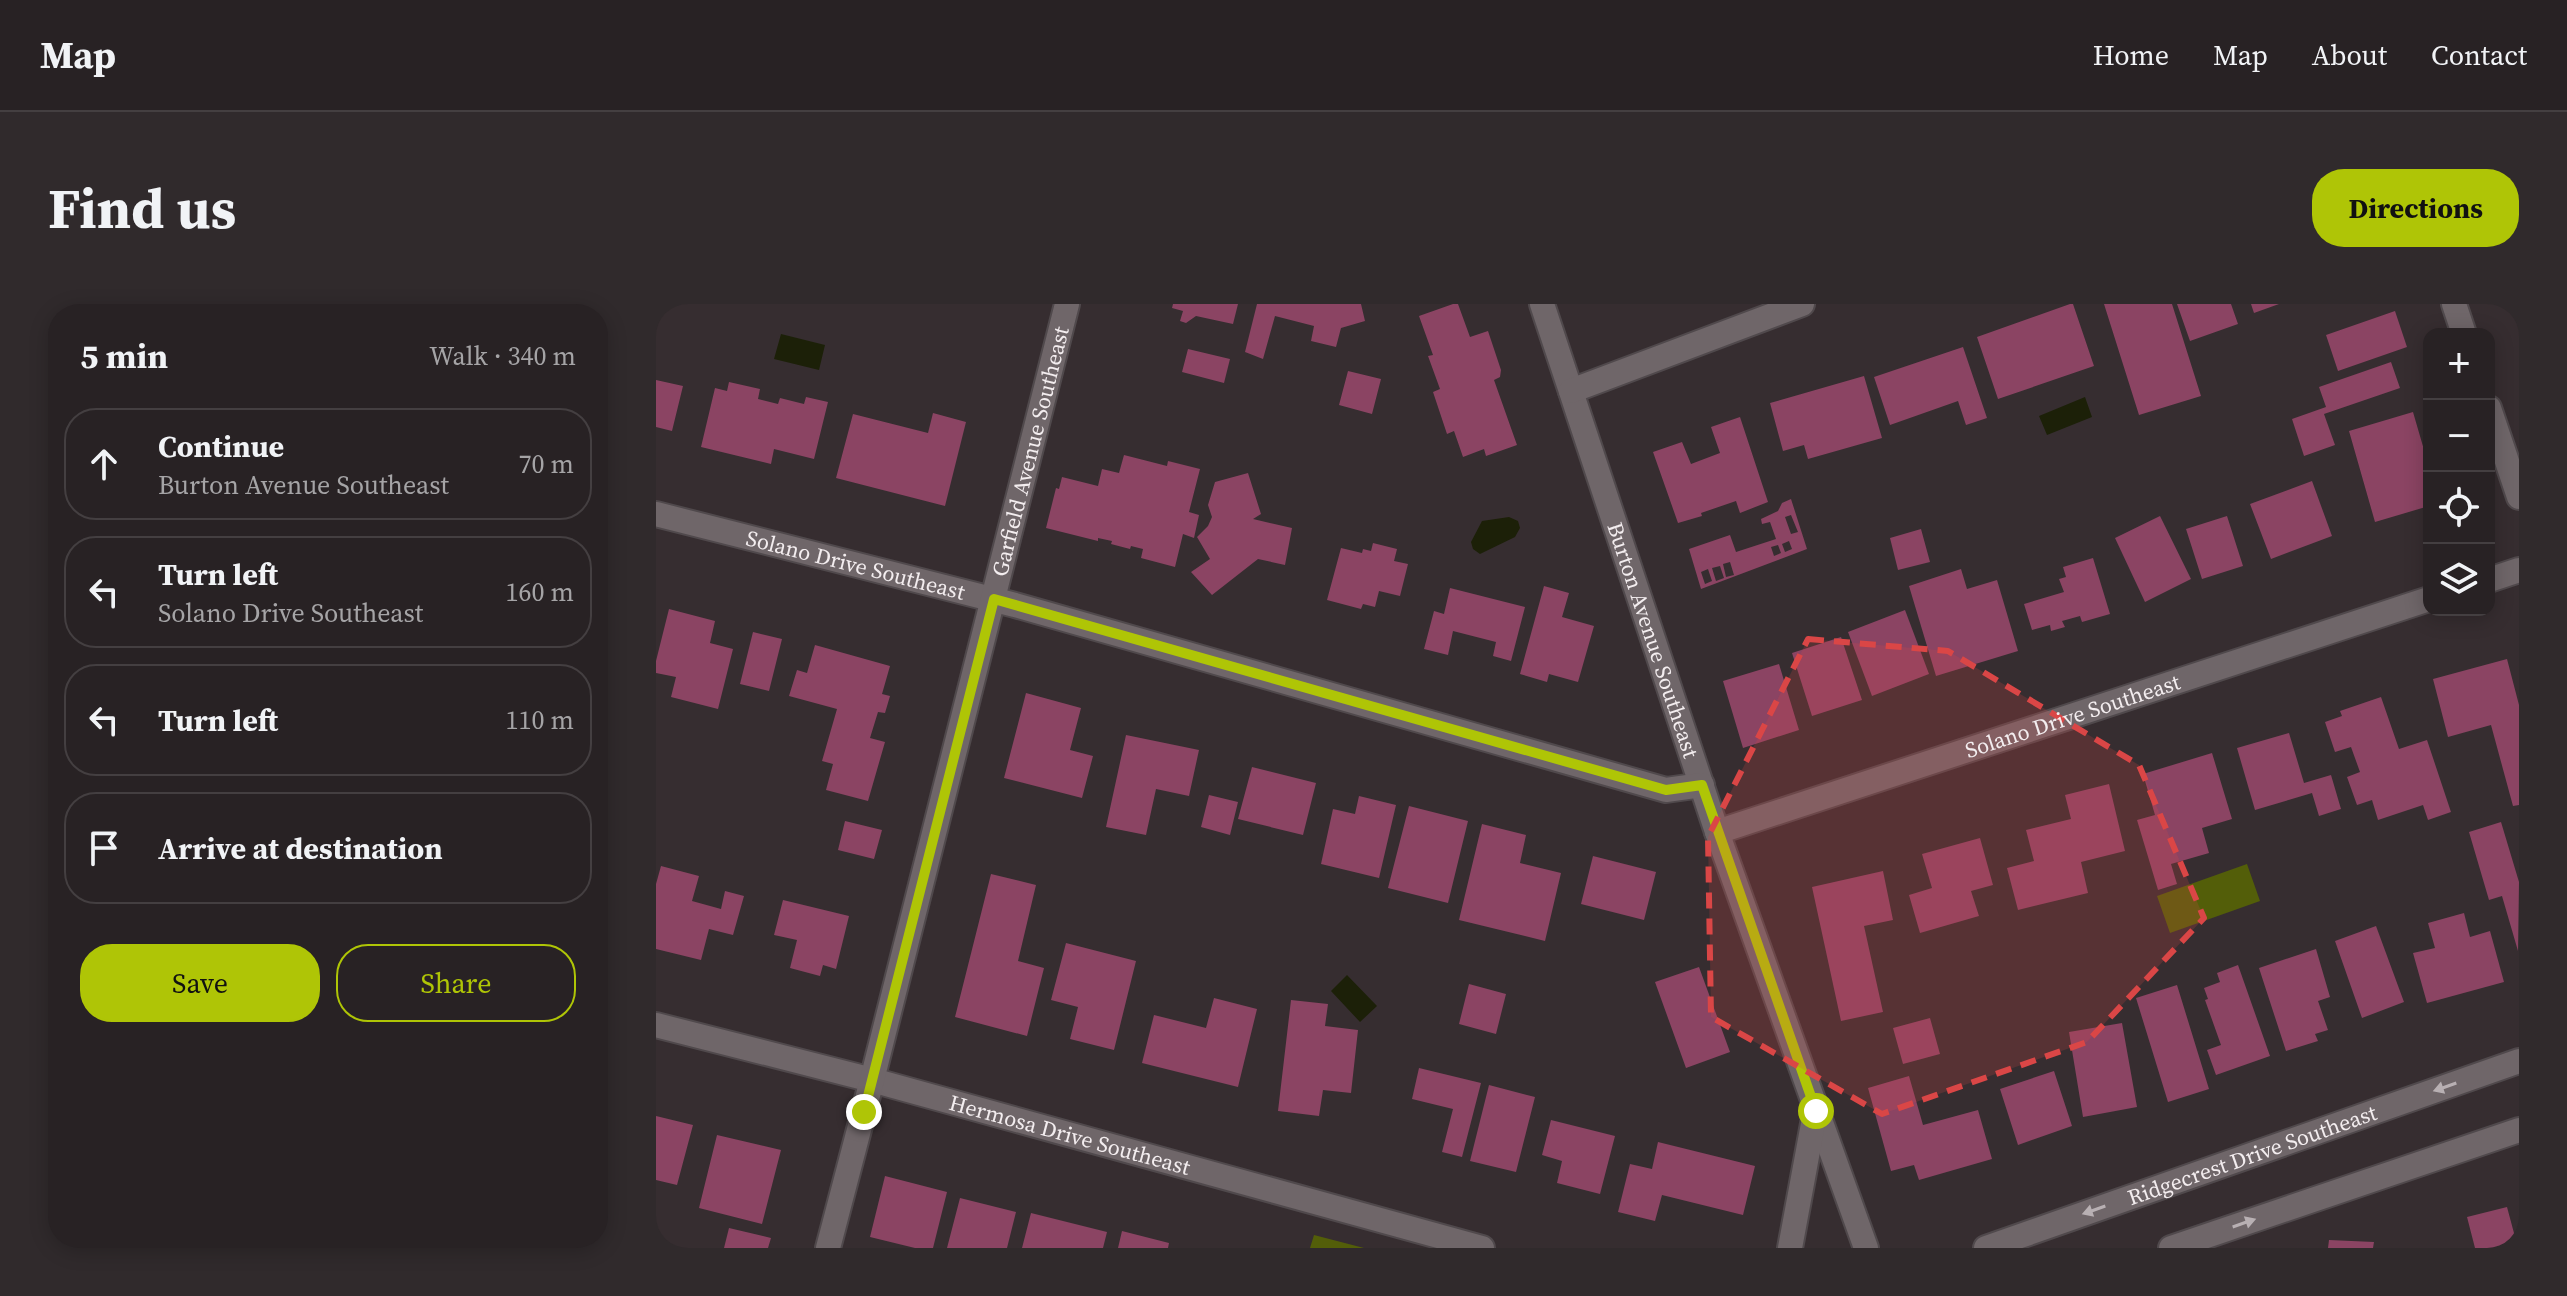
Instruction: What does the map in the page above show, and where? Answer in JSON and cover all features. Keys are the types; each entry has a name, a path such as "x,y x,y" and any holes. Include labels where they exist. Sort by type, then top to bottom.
{"street":[{"name":"Garfield Avenue Southeast","path":"828,1248 1067,304"},
{"name":"Burton Avenue Southeast","path":"1542,304 1717,832 1866,1248"},
{"path":"1571,391 1802,304"},
{"path":"2454,304 2462,328"},
{"path":"2495,426 2519,497"},
{"name":"Solano Drive Southeast","path":"656,514 994,599 1666,790 1702,785"},
{"path":"2495,578 2519,570"},
{"name":"Solano Drive Southeast","path":"1717,832 2423,601"},
{"name":"Hermosa Drive Southeast","path":"656,1025 872,1080 1482,1248"},
{"name":"Ridgecrest Drive Southeast","path":"1986,1248 2519,1061"},
{"path":"1790,1248 1816,1111"},
{"path":"2171,1248 2519,1130"}],"highlighted area":[{"path":"1808,639 1948,651 2139,765 2204,918 2087,1042 1882,1114 1711,1017 1708,837"}],"green space":[{"path":"2247,864 2260,901 2170,933 2157,896"},
{"path":"1314,1235 1364,1248 1310,1248"}],"shaded area":[{"path":"781,334 825,345 819,370 774,359"},
{"path":"2085,397 2092,417 2047,435 2039,416"},
{"path":"1509,517 1518,521 1520,528 1515,537 1480,554 1473,549 1471,542 1482,521"},
{"path":"1347,975 1377,1006 1360,1022 1331,991"}],"building":[{"path":"1173,304 1238,304 1233,324 1196,316 1186,323 1180,321 1183,311 1172,308"},
{"path":"1257,304 1361,304 1365,321 1341,328 1336,347 1311,341 1314,326 1275,316 1263,359 1245,352"},
{"path":"1458,304 1470,337 1488,331 1501,370 1500,377 1494,380 1517,445 1486,456 1484,449 1463,457 1454,431 1447,434 1433,392 1440,389 1428,356 1433,355 1419,316"},
{"path":"2073,304 2094,366 1998,399 1977,337"},
{"path":"2104,304 2172,304 2201,396 2139,415"},
{"path":"2177,304 2231,304 2238,324 2190,341"},
{"path":"2251,304 2279,304 2254,313"},
{"path":"2395,311 2407,347 2338,371 2326,335"},
{"path":"1963,347 1987,418 1966,425 1958,401 1890,425 1874,377"},
{"path":"1188,349 1230,359 1224,383 1182,372"},
{"path":"2391,362 2400,388 2324,414 2335,445 2304,456 2292,419 2326,407 2319,387"},
{"path":"1348,371 1381,379 1372,414 1339,405"},
{"path":"1864,376 1882,438 1808,459 1804,445 1783,451 1770,403"},
{"path":"656,380 683,386 672,431 656,427"},
{"path":"729,382 760,389 758,399 778,404 780,398 804,404 806,397 828,402 814,459 774,449 771,464 701,447 715,388 727,391"},
{"path":"2413,412 2423,446 2423,508 2375,522 2349,431"},
{"path":"933,413 966,422 945,506 836,478 853,414 928,433"},
{"path":"1740,417 1768,502 1740,513 1736,501 1678,523 1653,452 1682,442 1691,464 1720,453 1711,427"},
{"path":"1124,455 1167,466 1168,461 1200,469 1189,512 1199,515 1194,538 1183,534 1175,567 1141,558 1143,549 1131,546 1130,549 1111,544 1112,541 1098,538 1098,541 1046,528 1056,488 1059,489 1062,477 1098,486 1102,469 1119,473"},
{"path":"1248,473 1261,514 1253,519 1292,528 1285,565 1258,559 1212,595 1191,572 1210,559 1197,537 1212,517 1208,505 1215,482"},
{"path":"2312,481 2332,536 2271,559 2250,504"},
{"path":"1791,499 1807,549 1701,589 1689,549 1730,535 1736,552 1776,539 1770,522 1762,524 1761,519 1778,511 1782,503","holes":["1791,515 1798,532 1791,534 1785,517","1789,541 1792,549 1785,552 1782,544","1778,545 1781,553 1774,556 1771,547","1730,562 1734,575 1726,577 1723,564","1720,566 1724,578 1716,581 1712,568","1708,569 1712,581 1705,584 1701,572"]},
{"path":"2160,516 2191,579 2145,602 2115,538"},
{"path":"2227,516 2243,566 2202,579 2186,529"},
{"path":"1921,529 1930,562 1898,570 1890,538"},
{"path":"1373,543 1397,549 1394,561 1408,564 1400,596 1379,591 1375,607 1363,604 1361,609 1327,600 1341,548 1362,553 1363,549 1371,551"},
{"path":"2093,558 2110,614 2082,622 2080,616 2062,621 2065,627 2051,631 2050,625 2032,630 2024,604 2064,592 2059,579 2066,577 2063,567"},
{"path":"1961,569 1967,589 1997,580 2018,651 1936,676 1909,586"},
{"path":"1544,586 1569,593 1562,617 1594,626 1578,682 1549,674 1547,682 1520,674"},
{"path":"1450,588 1525,607 1511,661 1493,656 1496,642 1453,631 1448,655 1424,649 1434,611 1444,614"},
{"path":"669,609 715,621 710,643 733,649 718,709 671,697 676,677 656,673"},
{"path":"1905,610 1929,674 1872,696 1848,632"},
{"path":"753,632 782,639 769,691 740,684"},
{"path":"1841,637 1862,700 1812,716 1792,653"},
{"path":"815,645 890,666 882,694 890,696 885,713 878,712 870,738 885,742 868,801 826,790 833,764 822,761 837,709 789,696 797,670 807,673"},
{"path":"2507,659 2519,705 2519,805 2513,806 2491,725 2448,737 2433,679"},
{"path":"1779,664 1799,730 1743,748 1723,681"},
{"path":"1026,693 1081,708 1070,750 1093,756 1082,798 1004,778"},
{"path":"2381,697 2399,749 2427,740 2451,812 2428,820 2423,805 2378,820 2372,800 2357,805 2347,777 2360,772 2351,747 2335,752 2325,722 2342,716 2340,711"},
{"path":"2289,733 2304,783 2331,775 2341,809 2319,816 2312,793 2255,810 2237,748"},
{"path":"1126,735 1199,750 1189,796 1156,789 1146,835 1106,827"},
{"path":"2212,753 2232,819 2202,828 2209,853 2171,864 2177,884 2158,890 2137,820 2155,815 2143,774"},
{"path":"1252,767 1316,783 1303,835 1238,819"},
{"path":"2109,784 2125,851 2081,862 2088,893 2018,910 2007,868 2034,861 2026,830 2071,819 2065,795"},
{"path":"1209,795 1238,802 1230,835 1201,827"},
{"path":"1359,796 1396,805 1379,878 1321,864 1333,809 1355,814"},
{"path":"1409,806 1468,821 1448,903 1388,888"},
{"path":"845,821 882,830 874,859 838,850"},
{"path":"2501,822 2519,882 2518,951 2502,896 2489,900 2469,832"},
{"path":"1482,824 1526,835 1520,863 1561,873 1545,941 1459,920"},
{"path":"1980,838 1993,885 1971,891 1979,916 1920,933 1909,895 1932,888 1922,854"},
{"path":"1593,856 1656,872 1644,920 1581,904"},
{"path":"661,866 699,876 692,901 721,909 725,891 744,896 733,935 709,929 701,960 656,949 656,884"},
{"path":"1883,871 1893,920 1864,926 1883,1012 1841,1021 1812,887"},
{"path":"991,874 1036,885 1018,961 1044,968 1027,1036 955,1017"},
{"path":"783,900 849,916 836,969 823,965 820,976 790,968 797,940 774,935"},
{"path":"2464,913 2470,937 2490,931 2504,982 2427,1003 2413,953 2435,948 2428,923"},
{"path":"2376,926 2404,1002 2362,1018 2335,941"},
{"path":"1066,943 1136,961 1114,1050 1070,1039 1078,1007 1051,1000"},
{"path":"2316,949 2330,997 2318,1001 2328,1030 2315,1034 2318,1041 2286,1051 2259,968"},
{"path":"2238,965 2270,1056 2216,1075 2207,1050 2221,1045 2205,1000 2208,999 2204,988 2220,982 2217,973"},
{"path":"1699,967 1730,1052 1686,1068 1655,982"},
{"path":"1469,984 1506,994 1496,1034 1459,1024"},
{"path":"2177,985 2209,1089 2168,1102 2136,998"},
{"path":"1214,998 1257,1009 1238,1087 1142,1063 1154,1015 1206,1028"},
{"path":"1291,1000 1328,1004 1325,1026 1358,1030 1351,1093 1323,1090 1319,1116 1278,1111"},
{"path":"1930,1018 1940,1054 1903,1064 1893,1028"},
{"path":"2122,1023 2137,1107 2083,1117 2069,1032"},
{"path":"1419,1068 1481,1083 1462,1157 1442,1152 1453,1109 1412,1099"},
{"path":"2054,1071 2072,1126 2018,1145 2000,1089"},
{"path":"1909,1076 1923,1125 1978,1110 1992,1159 1919,1180 1914,1165 1891,1171 1868,1088"},
{"path":"1489,1085 1535,1097 1516,1172 1470,1161"},
{"path":"656,1116 693,1125 677,1185 656,1180"},
{"path":"1551,1120 1615,1136 1600,1194 1557,1183 1562,1161 1542,1155"},
{"path":"717,1135 781,1150 762,1224 699,1208"},
{"path":"1658,1142 1755,1166 1743,1215 1662,1195 1655,1221 1618,1212 1630,1164 1652,1169"},
{"path":"885,1176 947,1192 933,1248 915,1248 870,1237"},
{"path":"960,1198 1016,1212 1007,1248 947,1248"},
{"path":"2507,1207 2518,1248 2475,1248 2467,1217"},
{"path":"1031,1213 1107,1232 1103,1248 1022,1248"},
{"path":"729,1228 771,1238 768,1248 724,1248"},
{"path":"1122,1231 1169,1243 1168,1248 1118,1248"},
{"path":"2329,1240 2374,1242 2373,1248 2328,1248"}],"route":[{"path":"864,1112 994,599 1666,790 1702,785 1816,1111"}]}
